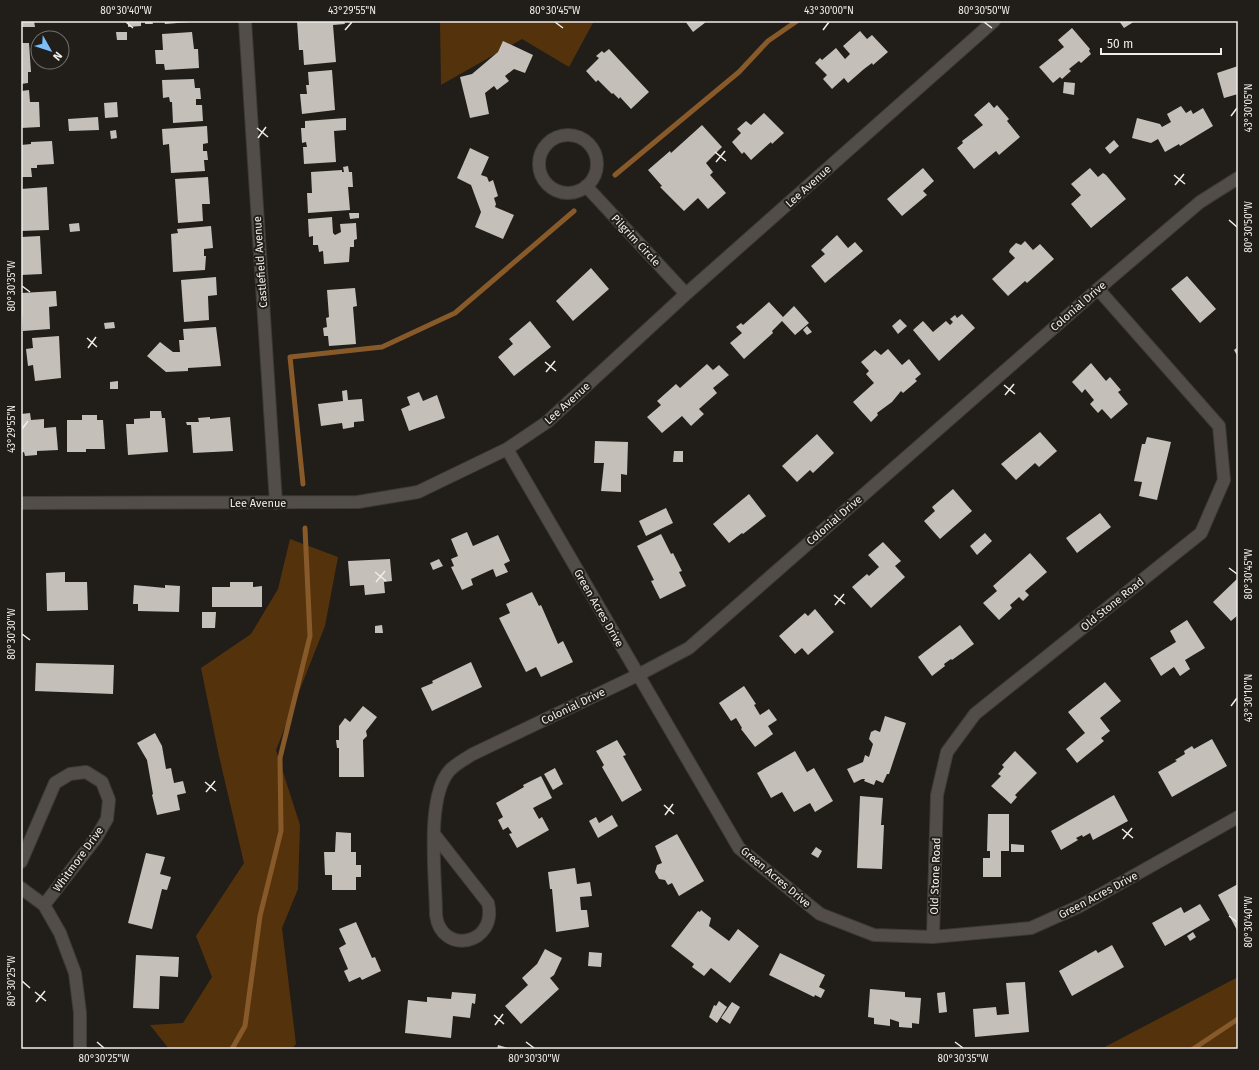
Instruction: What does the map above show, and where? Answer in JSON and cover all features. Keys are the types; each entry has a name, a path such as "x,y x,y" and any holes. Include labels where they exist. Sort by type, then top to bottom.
{"street":[{"name":"Castlefield Avenue","path":"245,21 276,503"},
{"name":"Lee Avenue","path":"21,503 358,502 418,492 507,448 547,422 686,294 994,21"},
{"path":"562,135 572,135 579,136 588,142 594,150 597,164 593,179 586,186 577,191 567,193 557,190 545,182 540,173 539,163 543,149 549,141 562,135"},
{"name":"Colonial Drive","path":"434,834 488,903 490,912 489,921 482,933 473,939 462,941 453,939 444,934 438,925 436,915 434,834 438,795 450,770 460,762 638,675 689,648 1098,289 1200,202 1238,178"},
{"name":"Pilgrim Circle","path":"586,186 686,294"},
{"name":"Old Stone Road","path":"933,937 937,795 947,752 975,714 1201,533 1224,480 1219,426 1098,289"},
{"name":"Green Acres Drive","path":"507,448 739,848 820,914 874,935 933,937 1031,928 1080,906 1238,818"},
{"name":"Whitmore Drive","path":"21,862 55,783 70,774 86,772 102,782 109,800 106,819 96,838 44,906"},
{"path":"21,888 44,906 60,933 75,973 80,1013 80,1049"}],"shaded area":[{"path":"440,21 594,21 569,67 522,39 441,85"},
{"path":"290,539 338,557 325,626 276,750 300,825 298,889 282,928 296,1044 292,1049 169,1049 150,1025 183,1023 212,977 196,936 244,863 219,756 201,668 251,634 278,589"},
{"path":"1238,977 1238,1049 1101,1049"}],"building":[{"path":"21,21 34,21 35,27 21,27"},
{"path":"128,21 141,21 141,26 128,27"},
{"path":"145,21 152,21 153,24 145,24"},
{"path":"164,21 190,21 190,22 165,24"},
{"path":"297,21 344,21 345,24 333,25 336,62 304,65 303,50 299,50"},
{"path":"685,21 706,21 706,22 693,32"},
{"path":"1119,21 1135,21 1124,28"},
{"path":"1072,28 1090,49 1089,51 1091,54 1081,63 1079,61 1069,69 1071,71 1062,79 1060,77 1053,83 1039,67 1064,47 1058,40"},
{"path":"860,31 867,39 872,35 888,52 873,65 872,63 864,69 848,83 844,78 832,89 823,79 827,75 815,63 820,58 822,60 836,48 845,59 850,54 843,46"},
{"path":"116,32 127,32 127,40 117,40"},
{"path":"192,32 194,49 198,49 199,68 165,70 164,64 156,64 155,50 163,50 162,34"},
{"path":"503,41 533,55 525,73 514,69 505,76 509,81 497,90 494,86 485,93 489,114 470,118 460,77 472,74 498,52"},
{"path":"21,43 29,43 31,72 28,72 28,83 21,84"},
{"path":"609,49 649,92 631,109 620,97 619,99 613,93 612,94 598,80 596,82 586,71 599,58 596,56 602,51 604,53"},
{"path":"1238,66 1238,94 1224,98 1217,73"},
{"path":"332,70 335,110 302,114 300,94 307,94 306,85 309,85 308,72"},
{"path":"194,79 195,88 200,88 201,99 196,99 196,105 202,105 203,121 173,123 172,102 170,102 169,97 163,98 162,80"},
{"path":"1064,82 1075,83 1074,95 1063,93"},
{"path":"29,90 30,102 39,102 40,127 21,128 21,91"},
{"path":"117,102 118,117 105,118 104,103"},
{"path":"989,102 994,108 997,105 1009,119 1007,121 1020,137 999,155 996,151 974,169 957,148 963,143 962,141 983,125 974,115"},
{"path":"1181,106 1186,113 1191,110 1193,114 1203,108 1213,126 1180,146 1179,144 1165,152 1158,139 1151,143 1132,138 1137,118 1160,124 1162,127 1171,122 1167,114"},
{"path":"764,113 784,133 772,144 771,142 751,160 744,152 742,154 732,142 741,133 737,129 746,121 751,125"},
{"path":"98,117 99,130 69,131 68,119"},
{"path":"346,118 346,130 334,131 336,162 304,164 303,147 307,147 306,142 302,143 301,128 305,128 305,121"},
{"path":"702,125 722,147 706,163 713,172 710,175 726,193 708,209 698,198 684,211 660,187 662,186 648,170 670,151 671,153"},
{"path":"207,126 208,143 203,144 203,151 207,151 208,160 204,160 205,171 171,173 169,144 163,145 162,129"},
{"path":"116,130 117,138 111,139 110,131"},
{"path":"1114,140 1119,146 1110,154 1105,148"},
{"path":"52,141 54,164 37,165 37,168 31,168 32,177 21,177 21,145 31,144 31,142"},
{"path":"470,148 489,157 481,175 487,177 489,182 493,180 498,196 494,198 496,204 495,207 514,215 503,239 475,227 481,212 471,185 457,178"},
{"path":"348,166 349,172 352,172 353,187 348,187 350,210 308,213 307,193 312,193 311,172 342,170 342,172 344,172 343,167"},
{"path":"923,168 934,181 923,191 927,195 902,216 887,199"},
{"path":"1090,168 1098,177 1103,173 1106,175 1126,199 1091,228 1071,204 1081,195 1071,184"},
{"path":"208,177 210,204 202,204 203,221 178,223 175,179"},
{"path":"47,187 49,230 21,231 21,189"},
{"path":"349,213 359,213 359,218 350,219"},
{"path":"332,217 333,233 335,235 341,232 340,224 356,223 357,239 354,240 354,247 350,247 349,262 324,264 323,251 319,252 318,245 313,245 313,236 309,237 308,219"},
{"path":"79,223 80,231 70,232 69,224"},
{"path":"211,226 213,248 204,249 204,256 206,256 205,270 173,272 171,234 178,233 177,229"},
{"path":"837,235 848,248 855,242 863,251 825,283 811,266 825,254 821,250"},
{"path":"40,236 42,274 21,275 21,237"},
{"path":"1025,241 1033,250 1040,244 1054,259 1027,283 1025,281 1008,296 992,279 1015,258 1009,252 1010,249 1016,243 1021,245"},
{"path":"591,268 609,289 573,321 556,301"},
{"path":"1187,276 1216,309 1200,323 1171,289"},
{"path":"216,277 217,295 208,296 209,320 184,322 181,280"},
{"path":"355,288 357,306 353,307 356,344 329,346 328,336 324,336 323,328 327,327 326,318 329,317 327,290"},
{"path":"56,291 57,306 49,307 50,329 23,331 21,293"},
{"path":"769,302 783,317 794,306 809,323 795,335 782,321 772,331 773,333 744,359 730,343 742,333 736,327 741,323 743,325"},
{"path":"962,314 975,328 939,361 913,330 923,321 933,332 946,321 950,325 953,322 950,319 955,315 957,318"},
{"path":"900,319 907,326 898,334 892,326"},
{"path":"530,321 551,347 514,376 498,357 513,344 509,339"},
{"path":"114,322 115,328 105,329 104,323"},
{"path":"807,326 812,332 807,335 803,330"},
{"path":"216,327 221,366 188,368 188,371 166,372 147,356 160,342 173,352 180,352 179,340 184,340 183,329"},
{"path":"59,336 61,378 35,381 33,365 28,366 26,349 33,348 32,338"},
{"path":"1238,347 1238,357 1234,350"},
{"path":"888,349 902,365 909,359 921,374 915,379 917,381 903,393 901,391 892,402 877,413 878,415 871,422 853,402 874,383 866,374 869,371 861,362 875,350 881,355"},
{"path":"1091,363 1106,381 1110,377 1121,390 1118,392 1128,404 1111,419 1102,409 1098,413 1090,404 1094,400 1085,389 1082,393 1072,382"},
{"path":"707,364 713,370 719,365 729,375 713,388 717,393 699,409 704,414 691,426 682,416 662,433 647,417 661,405 657,401 676,384 680,388"},
{"path":"118,381 118,389 110,389 110,382"},
{"path":"347,390 348,400 362,399 364,421 354,422 354,427 343,429 342,423 321,426 318,404 343,401 342,391"},
{"path":"419,392 423,401 437,395 445,418 409,431 401,409 410,405 407,397"},
{"path":"150,411 161,411 162,418 165,418 168,452 128,455 126,424 134,424 134,419 150,418"},
{"path":"30,413 31,420 44,419 44,428 56,427 58,450 37,451 37,455 25,456 24,452 21,453 21,414"},
{"path":"82,415 97,415 97,420 103,420 105,449 86,449 86,452 67,452 67,420 82,420"},
{"path":"210,417 210,419 230,417 233,451 193,453 191,425 187,425 186,422 199,422 198,418"},
{"path":"1040,432 1057,451 1039,467 1035,463 1016,480 1001,464"},
{"path":"817,434 834,453 813,473 810,470 797,482 782,466"},
{"path":"1147,437 1171,442 1157,500 1139,496 1142,482 1134,481 1142,444 1145,444"},
{"path":"595,441 628,442 627,475 621,474 621,492 601,491 604,463 594,463"},
{"path":"674,451 683,451 683,462 673,462"},
{"path":"953,489 972,511 940,539 924,521 935,511 932,507"},
{"path":"749,494 766,516 729,543 713,524"},
{"path":"666,508 673,523 646,536 639,521"},
{"path":"1100,513 1111,527 1077,553 1066,538"},
{"path":"467,532 473,546 498,535 510,561 504,564 508,572 496,577 493,569 471,579 473,585 462,590 451,567 454,566 451,559 458,556 451,539"},
{"path":"985,533 992,541 977,555 970,546"},
{"path":"661,534 682,571 679,572 686,586 660,599 651,581 654,580 637,546"},
{"path":"883,542 901,561 895,566 905,577 871,608 852,587 867,574 869,576 879,567 868,555"},
{"path":"1030,553 1047,572 1025,591 1029,595 1023,601 1019,597 1010,605 1012,608 999,620 983,603 997,591 993,586"},
{"path":"390,559 392,581 384,582 385,593 365,595 364,585 350,586 348,561"},
{"path":"439,559 443,566 433,570 430,563"},
{"path":"65,572 65,582 87,582 88,610 47,611 46,573"},
{"path":"1238,578 1238,615 1231,621 1213,602"},
{"path":"230,582 253,582 253,587 262,586 262,607 212,607 212,587 230,587"},
{"path":"134,585 165,588 165,585 180,586 179,612 138,611 138,604 133,604"},
{"path":"532,592 539,606 541,605 558,644 563,641 573,662 541,677 536,667 526,672 499,618 510,613 506,604"},
{"path":"815,609 834,632 808,655 802,648 795,654 779,636 805,613 808,616"},
{"path":"202,612 216,612 215,628 202,628"},
{"path":"1187,620 1205,648 1185,660 1190,669 1180,676 1174,667 1161,676 1150,658 1176,642 1170,631"},
{"path":"382,625 383,633 375,633 375,626"},
{"path":"960,625 974,644 944,664 945,666 932,676 918,657"},
{"path":"471,662 482,687 432,711 421,688"},
{"path":"36,663 114,665 113,694 35,691"},
{"path":"1105,682 1121,701 1100,718 1110,731 1101,738 1104,741 1077,763 1066,749 1085,733 1068,712"},
{"path":"744,686 756,704 754,705 760,715 769,709 777,720 768,726 773,734 755,747 741,729 742,728 736,718 731,721 719,703"},
{"path":"363,706 377,717 366,731 367,736 363,740 364,777 339,777 339,748 337,748 336,740 339,740 339,726 345,718 350,722"},
{"path":"885,716 906,723 889,774 887,774 883,783 876,780 874,785 864,781 865,779 862,779 854,783 847,769 863,762 865,755 869,757 873,744 869,739 871,732 875,730 880,732"},
{"path":"155,733 162,746 166,769 171,768 174,783 183,781 186,793 177,795 180,810 157,815 152,795 147,760 137,743"},
{"path":"1212,739 1227,766 1172,797 1158,772 1177,761 1175,760 1185,754 1184,751 1192,746 1194,749"},
{"path":"617,740 626,755 623,756 642,790 622,802 602,767 604,765 596,751"},
{"path":"795,751 807,772 814,768 833,801 815,812 810,803 794,812 782,792 771,798 757,773"},
{"path":"1015,751 1037,773 1015,795 1017,797 1011,804 991,786 1001,776 998,774 1004,767 1002,765"},
{"path":"555,768 563,784 553,790 544,774"},
{"path":"541,776 552,798 533,808 539,819 542,817 549,830 517,848 509,834 512,833 508,827 503,830 498,820 503,817 496,803 524,787 523,785"},
{"path":"1114,795 1128,821 1093,840 1090,833 1083,837 1082,835 1076,838 1078,840 1061,850 1051,831"},
{"path":"860,796 883,798 881,825 884,825 882,869 857,868"},
{"path":"988,814 1009,814 1009,851 1001,851 1001,877 983,877 983,858 990,858 990,851 987,851"},
{"path":"612,815 618,826 598,838 589,821 596,817 599,823"},
{"path":"336,832 351,833 351,852 356,852 356,865 361,865 361,877 356,877 356,890 332,890 332,875 325,875 324,852 335,852"},
{"path":"677,834 704,881 679,896 672,883 668,885 665,880 659,879 655,872 657,865 662,863 655,846"},
{"path":"1011,844 1024,845 1024,852 1011,852"},
{"path":"816,847 822,851 818,858 811,854"},
{"path":"146,853 165,857 160,874 171,877 167,890 162,889 152,929 128,923"},
{"path":"575,868 577,884 590,882 592,896 580,897 581,910 587,910 589,927 556,932 552,889 550,889 548,872"},
{"path":"1238,884 1238,932 1218,895"},
{"path":"1200,904 1210,920 1165,946 1152,923 1181,907 1184,913"},
{"path":"701,910 711,918 709,926 729,941 738,929 759,946 730,983 711,968 704,976 692,967 694,964 671,946 698,911 700,912"},
{"path":"356,922 372,958 375,957 381,971 362,980 360,977 349,982 344,971 348,969 339,948 346,944 339,929"},
{"path":"1193,932 1196,937 1190,941 1187,936"},
{"path":"1112,945 1124,967 1072,996 1059,971 1096,950 1098,953"},
{"path":"545,949 562,958 554,975 550,978 559,989 521,1024 505,1006 528,985 522,978 537,964"},
{"path":"589,952 602,953 601,967 588,966"},
{"path":"780,953 825,975 819,987 825,990 821,998 815,995 814,997 769,975"},
{"path":"136,955 179,957 178,977 160,976 159,1009 133,1008"},
{"path":"1025,982 1029,1032 975,1037 973,1009 996,1007 997,1015 1009,1014 1006,983"},
{"path":"870,989 905,992 905,997 921,998 919,1024 912,1023 912,1028 899,1027 899,1022 890,1019 890,1026 874,1024 874,1018 868,1017"},
{"path":"452,992 476,994 475,1004 472,1003 470,1018 453,1016 451,1038 405,1033 408,1000 427,1002 427,997 451,999"},
{"path":"945,992 947,1012 939,1013 937,993"},
{"path":"719,1001 727,1007 717,1023 709,1017 714,1005 716,1006"},
{"path":"732,1002 740,1007 730,1024 721,1018"},
{"path":"498,1045 508,1048 508,1049 497,1049"}],"waterway":[{"path":"615,175 739,72 768,41 797,21"},
{"path":"303,484 290,357 382,347 455,313 574,211"},
{"path":"232,1049 245,1026 260,916 281,831 280,758 310,636 305,528"},
{"path":"1193,1049 1238,1019"}]}
